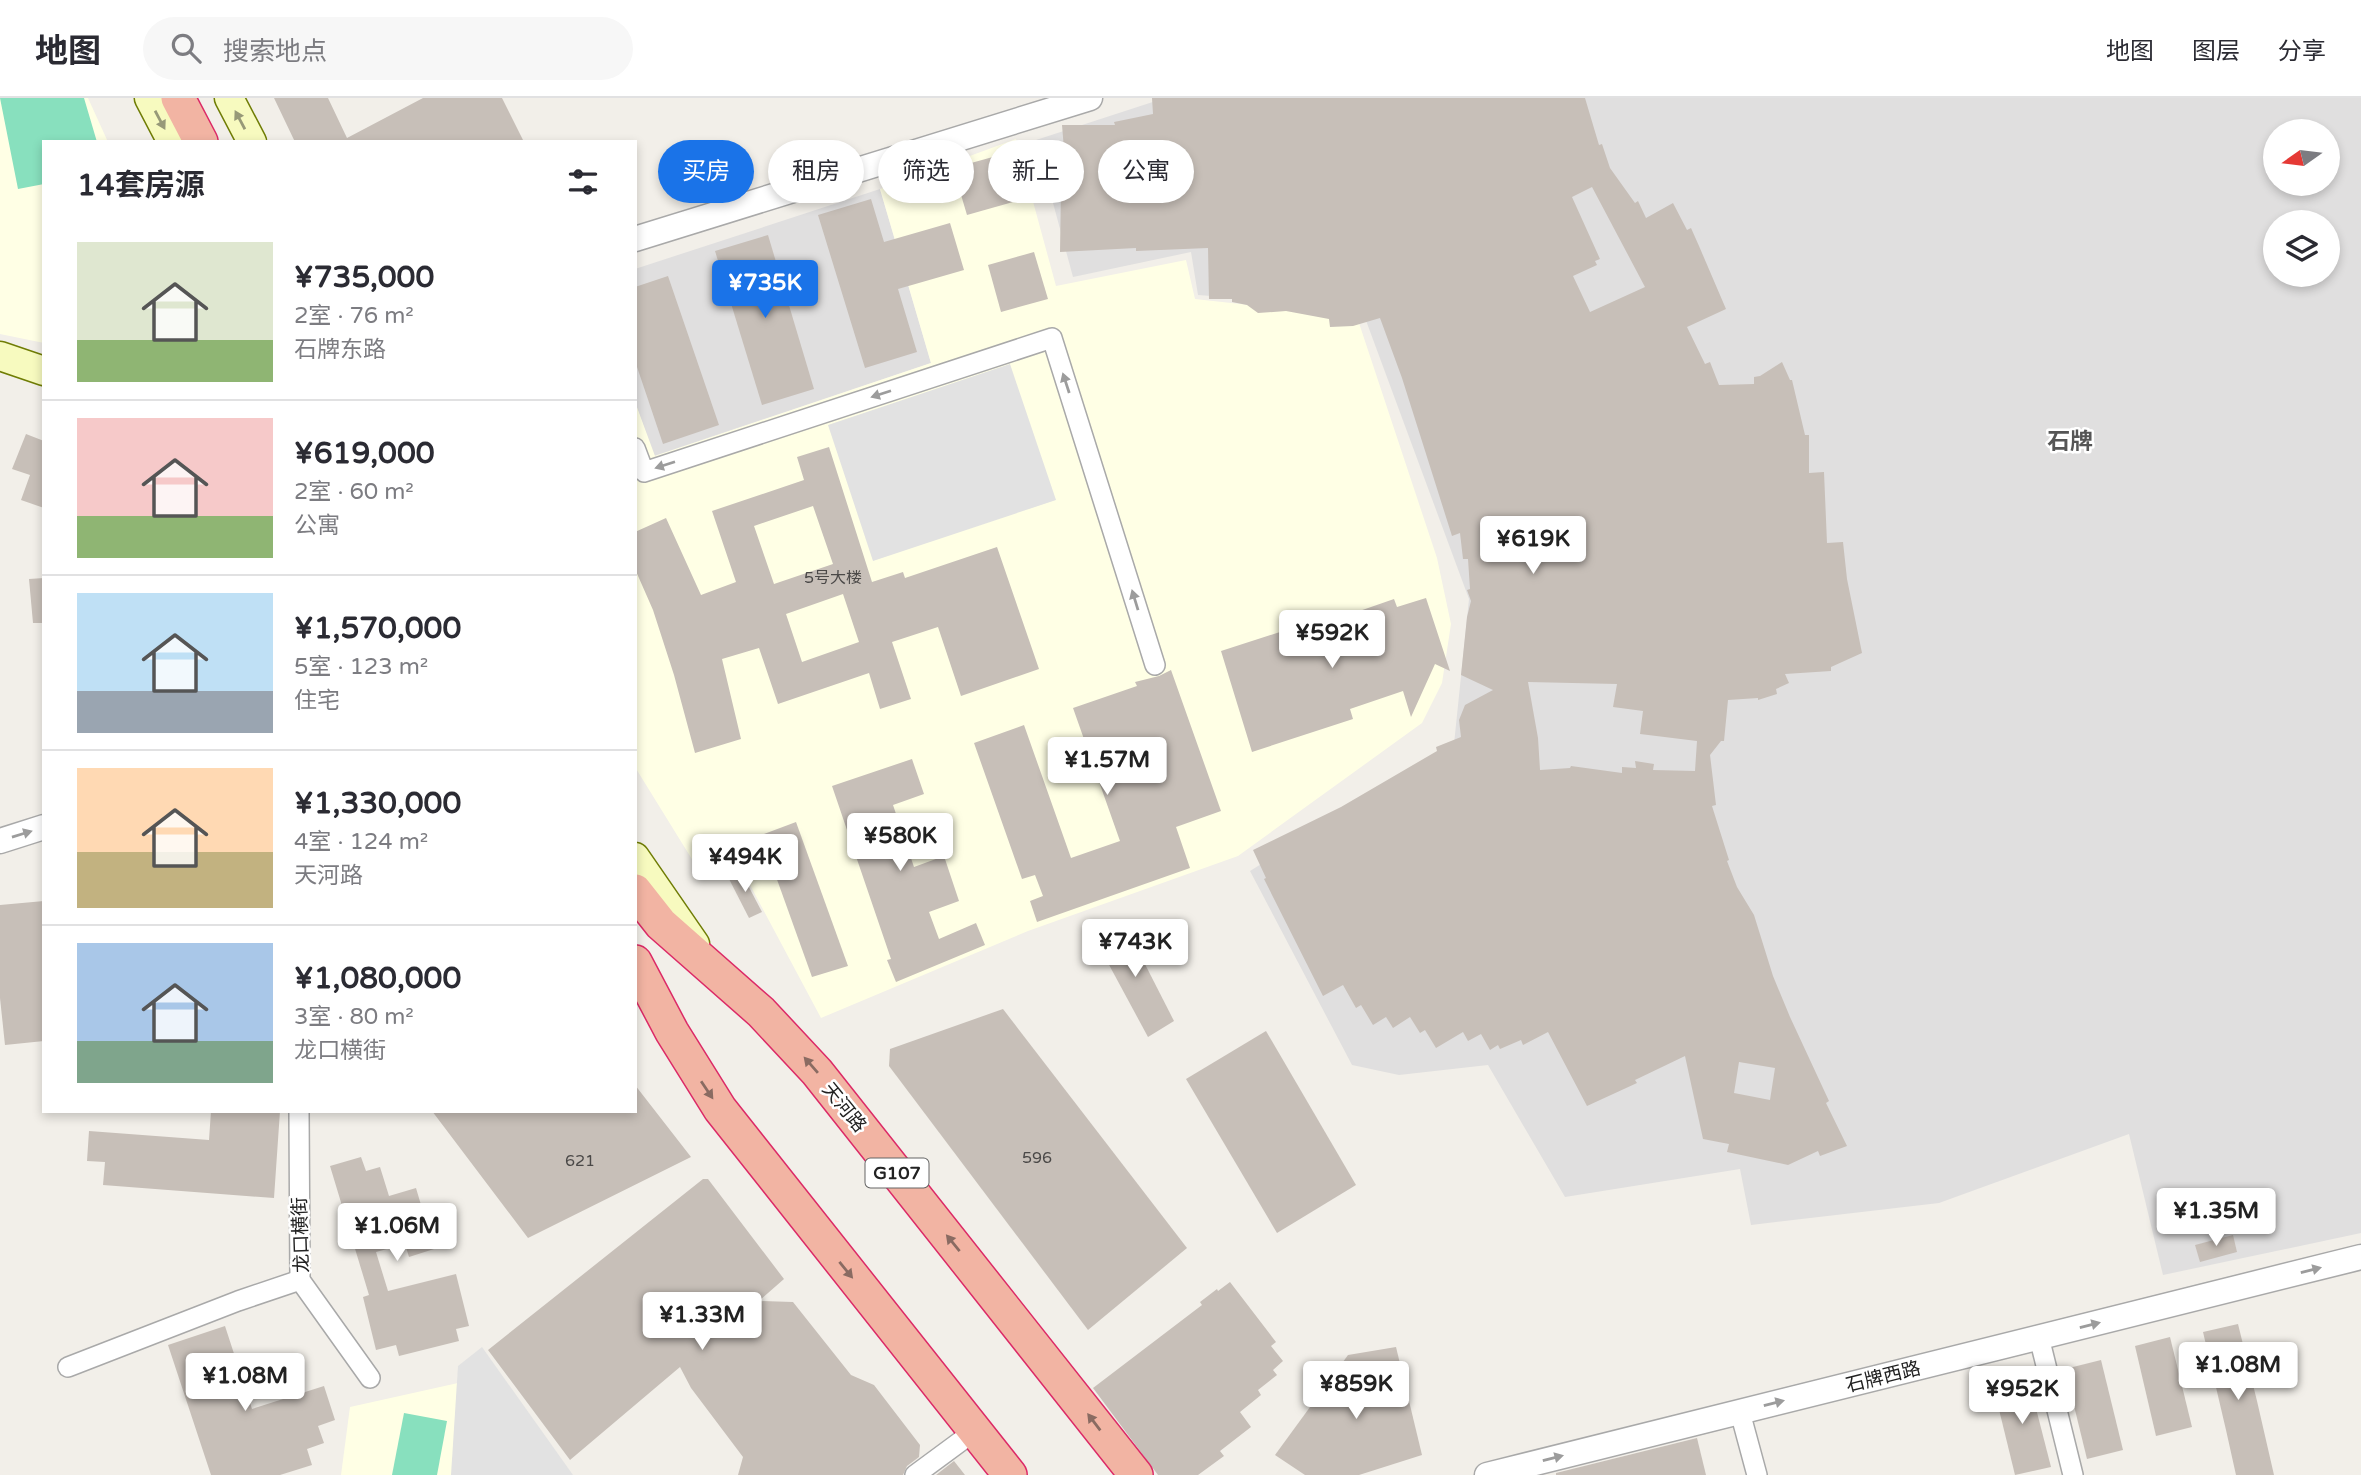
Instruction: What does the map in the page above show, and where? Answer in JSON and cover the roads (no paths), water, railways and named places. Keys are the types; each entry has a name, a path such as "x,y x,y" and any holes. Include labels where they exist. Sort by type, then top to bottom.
{"highway":[{"path":"178,98 200,140"},
{"path":"200,98 222,140"},
{"name":"天河路","path":"637,894 661,924 768,1019 825,1082 1136,1475"},
{"path":"637,966 671,1032 720,1109 1010,1475"}],"main road":[{"path":"149,98 171,140"},
{"path":"229,98 251,140"},
{"path":"0,356 42,369"},
{"path":"0,374 42,387"},
{"path":"637,860 714,972"},
{"path":"637,985 671,1032"}],"street":[{"path":"637,238 1090,98"},
{"path":"637,453 644,472 1052,338 1155,665"},
{"path":"0,841 42,828"},
{"name":"龙口横街","path":"299,1113 300,1280 370,1378"},
{"name":"石牌西路","path":"1487,1475 2361,1258"},
{"path":"68,1367 238,1301 300,1280"},
{"path":"2039,1337 2073,1475"},
{"path":"1740,1412 1757,1475"},
{"path":"915,1475 976,1430"}],"district":[{"name":"石牌","path":"2070,441"}]}
